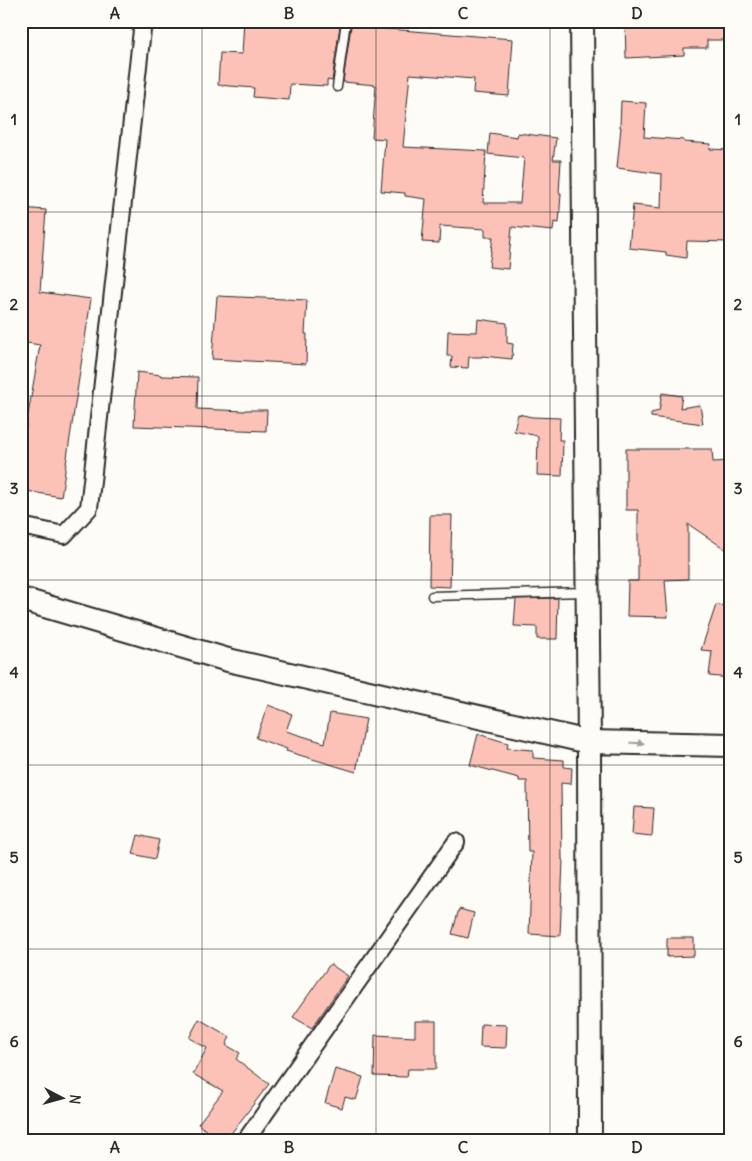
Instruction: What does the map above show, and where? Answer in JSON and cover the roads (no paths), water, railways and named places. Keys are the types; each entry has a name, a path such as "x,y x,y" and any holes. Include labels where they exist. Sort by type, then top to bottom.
{"main road":[{"path":"582,21 589,742 590,1140"},
{"path":"21,599 228,660 589,742 731,745"}],"street":[{"path":"21,526 64,535 89,508 143,21"},
{"path":"246,1140 456,842"}],"lane":[{"path":"337,87 346,21"},
{"path":"432,596 587,592"}]}
